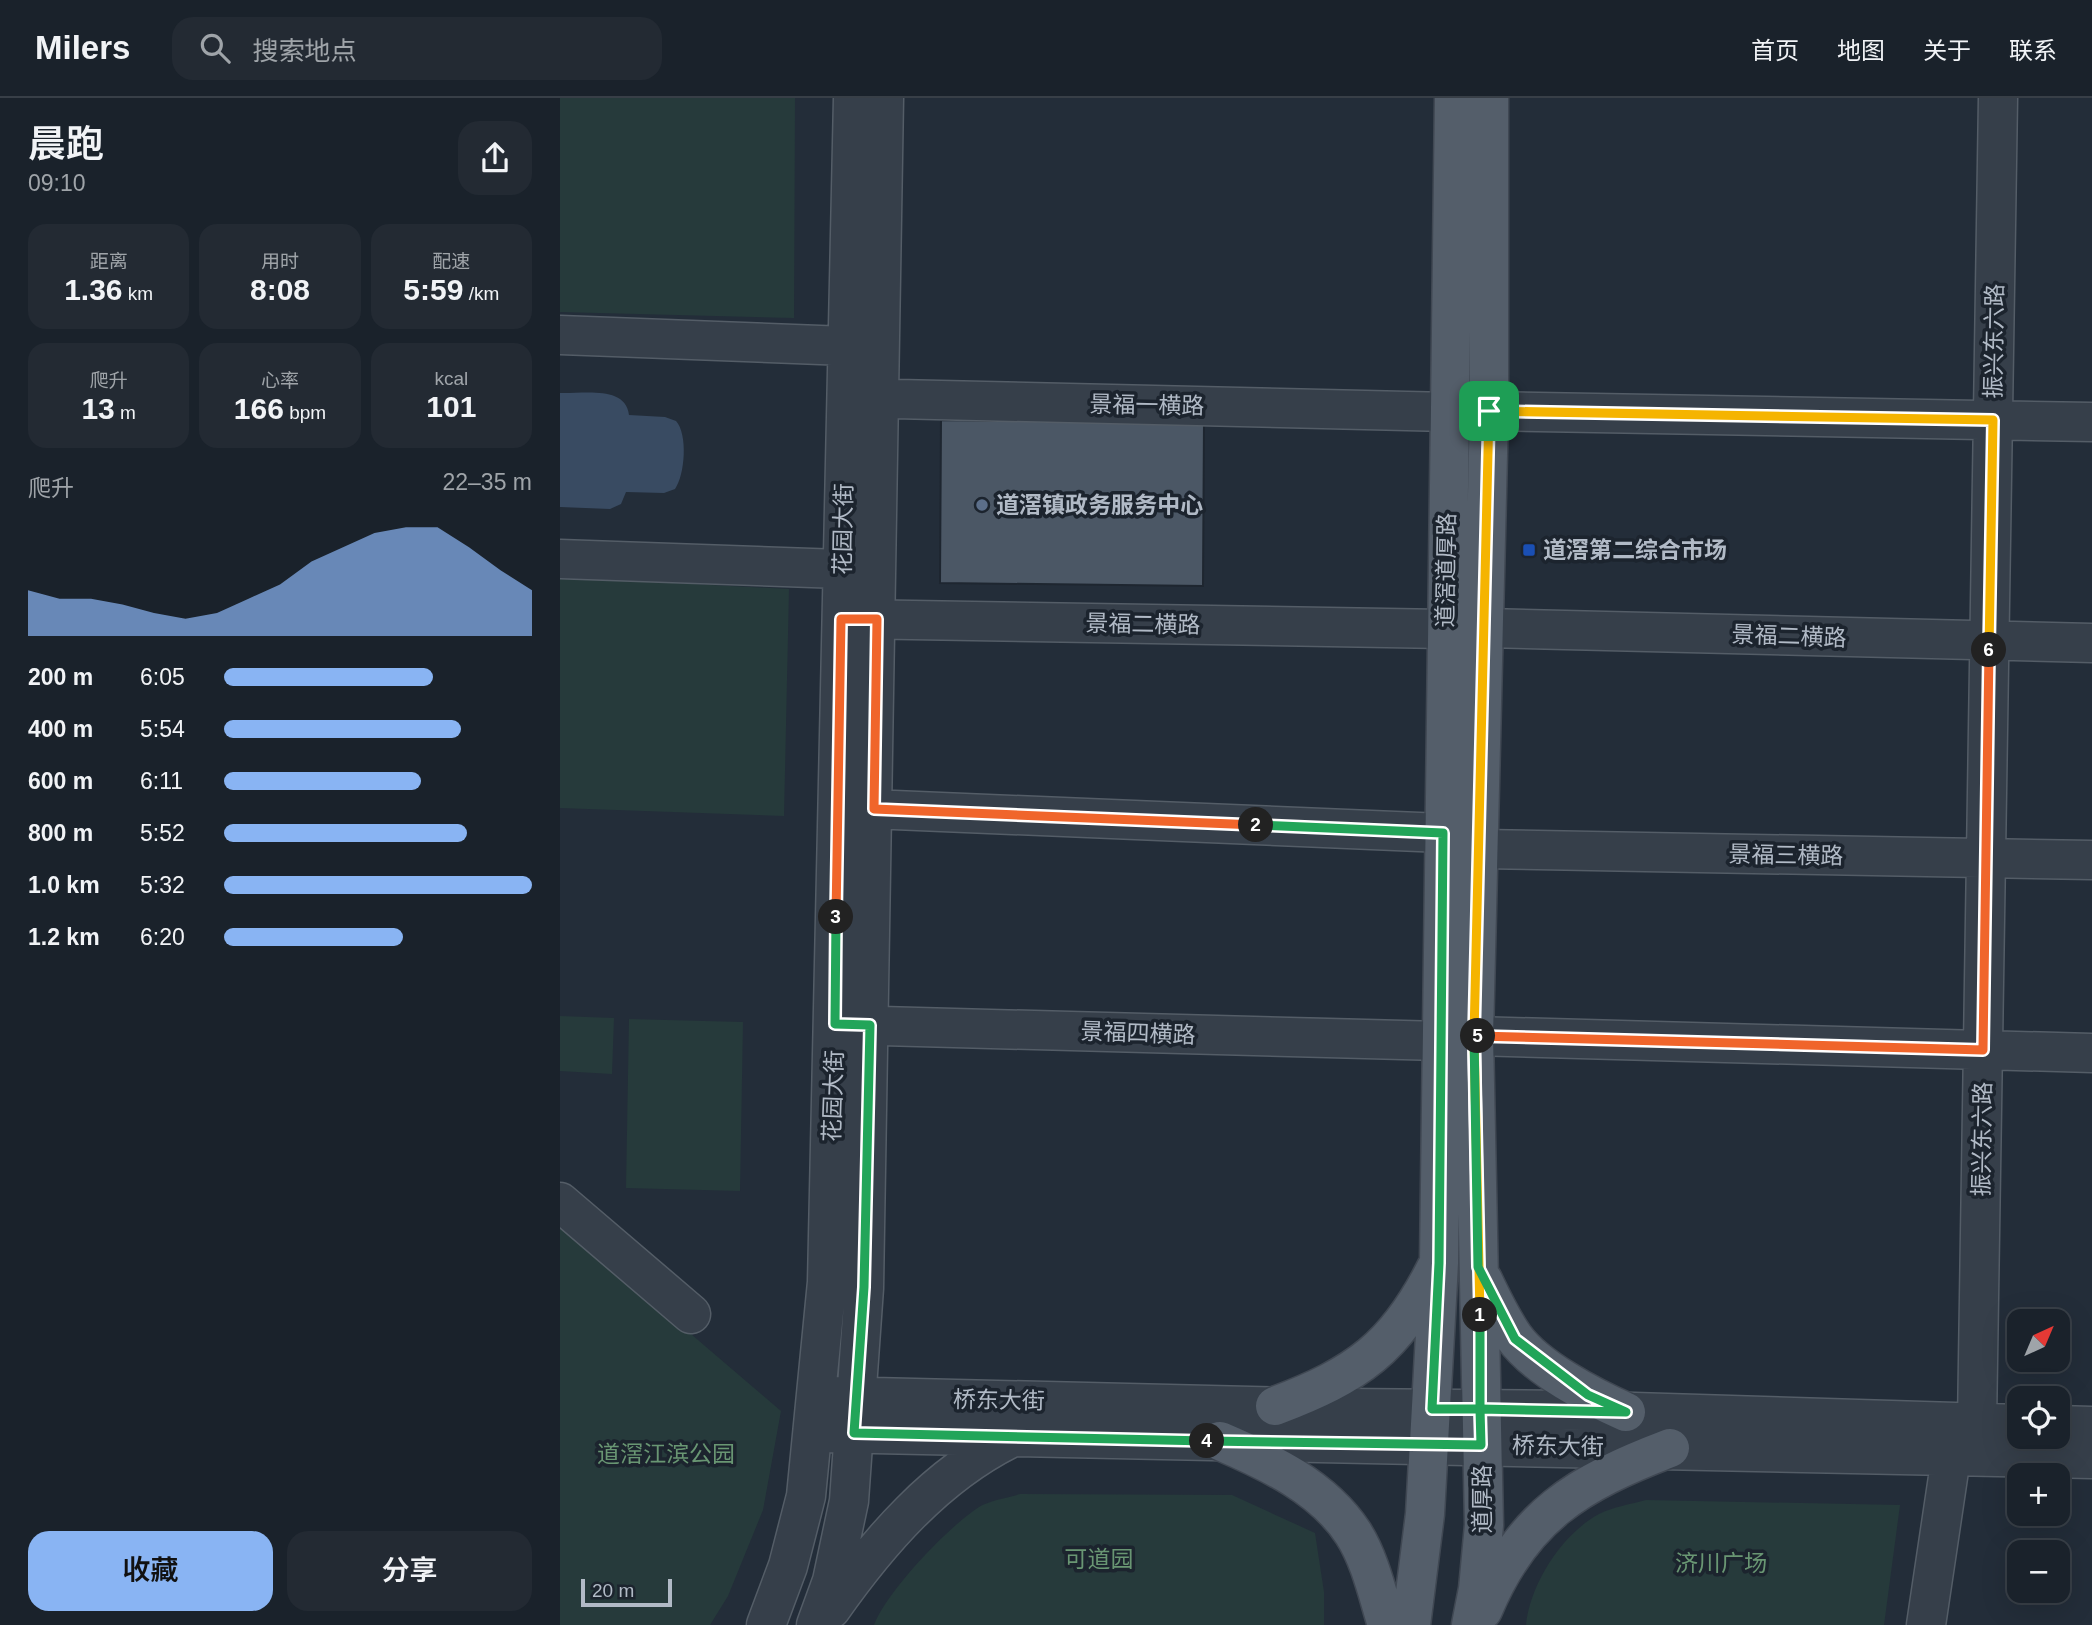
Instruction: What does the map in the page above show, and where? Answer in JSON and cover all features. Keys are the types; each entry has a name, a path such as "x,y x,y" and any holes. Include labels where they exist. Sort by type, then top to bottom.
{"main road":[{"name":"道滘道厚路","path":"1454,98 1443,833 1457,1039"},
{"name":"道滘道厚路","path":"1457,1039 1480,849 1489,411 1489,98"},
{"path":"1411,1625 1431,1427 1439,1263 1457,1039"},
{"name":"道厚路","path":"1457,1039 1478,1267 1484,1525 1474,1625"},
{"path":"1275,1406 1327,1386 1358,1368 1394,1336 1420,1299 1439,1263"},
{"path":"1478,1267 1515,1339 1588,1395 1626,1412"},
{"path":"1220,1441 1261,1458 1327,1502 1354,1534 1387,1625"},
{"path":"1474,1625 1507,1563 1533,1527 1565,1497 1596,1479 1670,1448"}],"street":[{"name":"花园大街","path":"853,98 864,347"},
{"name":"花园大街","path":"818,1625 832,1581 849,1502 864,1287 852,1025 862,398 884,98"},
{"name":"振兴东六路","path":"1926,1625 1960,1435 1983,1050 1998,98"},
{"path":"560,335 864,347"},
{"name":"景福一横路","path":"862,398 1450,412"},
{"path":"1489,411 2092,422"},
{"path":"560,559 860,570"},
{"name":"景福二横路","path":"859,619 1444,629"},
{"name":"景福二横路","path":"1486,628 2092,643"},
{"path":"856,808 1443,833"},
{"name":"景福三横路","path":"1480,849 2092,860"},
{"name":"花园大街","path":"766,1625 788,1566 806,1496 852,1025"},
{"name":"景福四横路","path":"852,1025 2092,1053"},
{"path":"560,1202 691,1314"},
{"name":"桥东大街","path":"817,1395 855,1415 1013,1437 1220,1441 1431,1427 1481,1427 1626,1412 1960,1435 2092,1459"},
{"name":"桥东大街","path":"813,1432 855,1415 1275,1406 1431,1427"},
{"path":"2070,1425 2092,1426"},
{"name":"桥东大街","path":"1481,1427 1670,1448 1960,1435 2007,1426"},
{"path":"818,1625 864,1566 920,1504 980,1454 1013,1437"}],"green space":[{"path":"560,98 795,98 794,318 560,312"},
{"path":"560,577 789,589 784,816 560,808"},
{"path":"560,1016 614,1018 612,1074 560,1071"},
{"path":"629,1019 743,1022 740,1191 626,1188"},
{"name":"道滘江滨公园","path":"560,1222 781,1411 763,1510 728,1596 710,1625 560,1625"},
{"name":"可道园","path":"1020,1494 1232,1495 1315,1533 1324,1592 1324,1625 874,1625 905,1578 951,1529 983,1505"},
{"name":"济川广场","path":"1646,1500 1900,1505 1884,1625 1526,1625 1541,1577 1573,1534 1599,1514"}],"water":[{"path":"591,392 612,395 626,405 629,415 665,417 676,421 682,435 684,455 675,489 664,493 626,492 621,504 610,509 560,507 560,393"}],"building":[{"path":"941,420 1204,423 1203,586 940,583"}],"place":[{"name":"道滘镇政务服务中心","path":"982,505"},
{"name":"道滘第二综合市场","path":"1529,550"}],"route":[{"path":"1489,411 1486,628 1474,1036 1480,1409 1432,1409 1439,1263 1443,833 874,809 877,619 841,619 835,1024 870,1025 864,1287 854,1433 1481,1445 1480,1409 1626,1412 1588,1395 1555,1373 1515,1339 1491,1297 1478,1267 1474,1036 1983,1050 1993,420 1489,411"}]}
